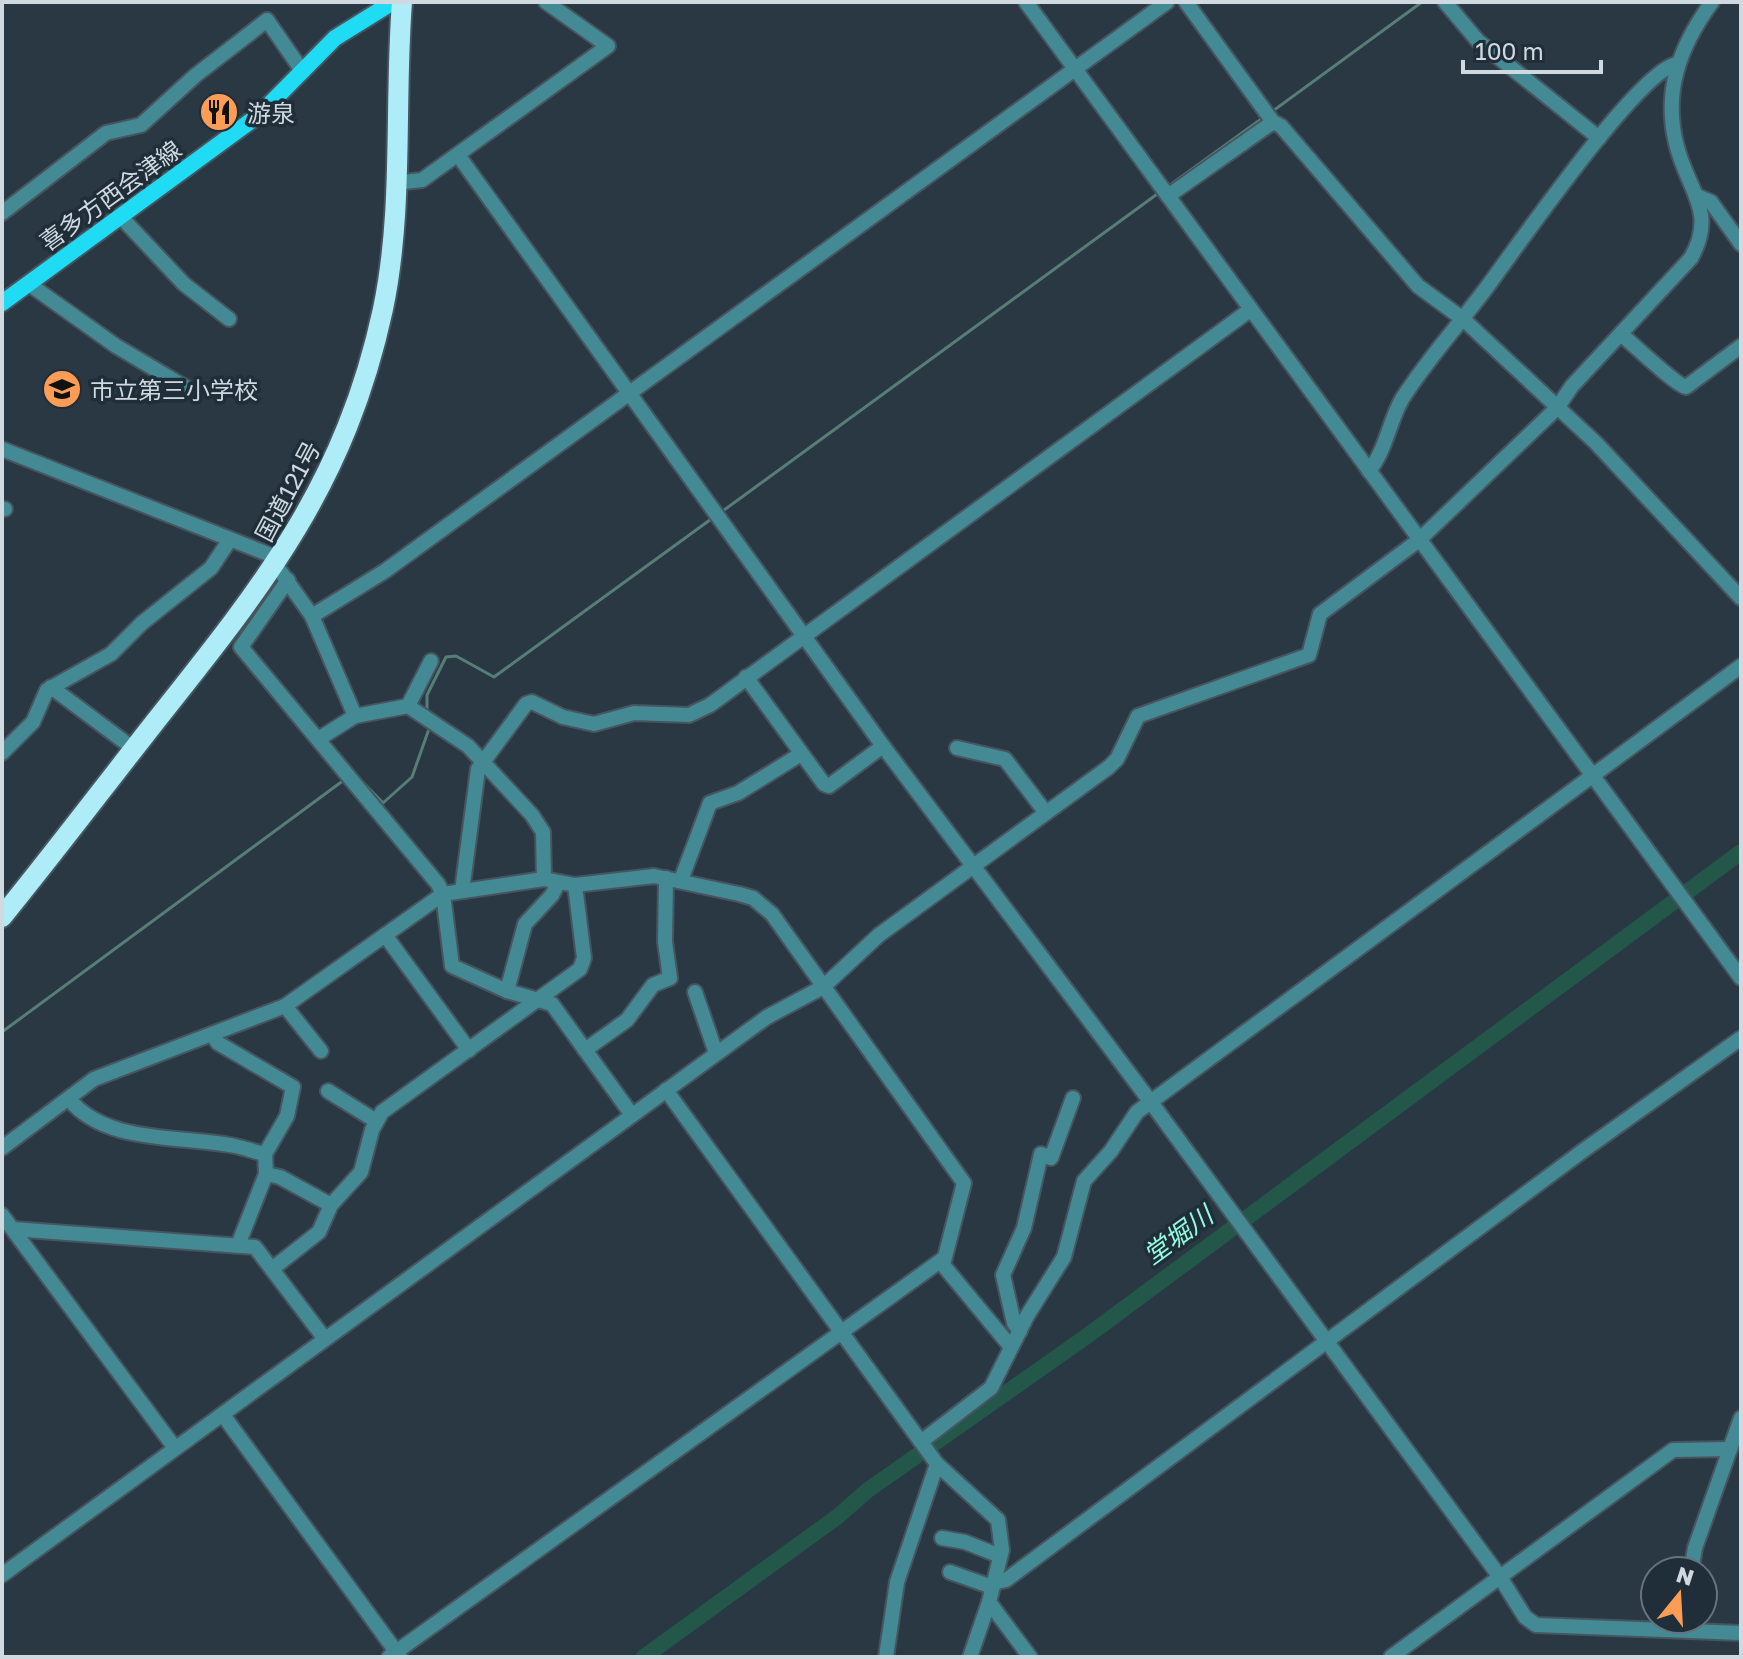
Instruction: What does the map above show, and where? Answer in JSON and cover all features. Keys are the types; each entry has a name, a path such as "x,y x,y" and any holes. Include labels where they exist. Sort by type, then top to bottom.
{"highway":[{"name":"国道121号","path":"2,917 134,749 282,573 325,482 358,398 386,291 395,183 402,2"}],"main road":[{"name":"喜多方西会津線","path":"2,303 259,115 346,30 393,2"}],"street":[{"path":"395,183 422,180 608,46 546,2"},
{"path":"1026,2 1741,978"},
{"path":"312,616 385,571 1167,2"},
{"path":"1186,2 1270,117 1418,286 1463,319 1596,443 1741,598"},
{"path":"1445,2 1478,41 1599,138"},
{"path":"2,1575 716,1053 767,1017 823,987 879,935 1117,759 1138,716 1309,655 1320,614 1419,540 1557,408 1572,386 1684,268 1702,231 1697,196 1674,134 1672,105 1677,64 1712,2"},
{"path":"2,213 106,133 141,125 196,75 267,20 303,72"},
{"path":"1369,471 1402,400 1599,138 1667,65 1677,64"},
{"path":"1168,196 1270,117"},
{"path":"458,155 883,746 1150,1101 1500,1577 1525,1617 1536,1625 1639,1624"},
{"path":"1697,196 1711,202 1741,244"},
{"path":"121,217 174,275 229,319"},
{"path":"29,284 116,346 185,387"},
{"path":"462,891 478,769 532,702 563,717 594,724 634,713 689,715 710,705 1250,310"},
{"path":"1622,335 1660,365 1679,385 1686,387 1741,346"},
{"path":"2,449 268,554 312,616 355,716"},
{"path":"2,753 33,722 51,687 111,654 211,568 229,541"},
{"path":"282,573 241,647 320,738 443,894 450,962 459,972 552,1004 632,1115"},
{"path":"408,706 431,661"},
{"path":"922,1441 991,1388 1011,1347 1064,1257 1084,1181 1111,1151 1137,1112 1741,666"},
{"path":"746,677 801,754 829,786 883,746"},
{"path":"51,687 134,749"},
{"path":"320,738 355,716 408,706 453,734 484,762 532,815 543,832 551,881 519,938 507,991"},
{"path":"957,748 1005,759 1046,813"},
{"path":"585,1050 627,1020 653,985 670,978 665,942 674,879 710,803 738,793 801,754"},
{"path":"2,1148 104,1075 285,1006 443,894 551,881 575,885 641,875 674,879 739,894 764,906 823,987 964,1183 943,1259 948,1272 1011,1347"},
{"path":"272,1269 319,1232 331,1205 361,1172 376,1121 386,1109 575,973 584,958 575,885"},
{"path":"385,935 469,1050"},
{"path":"695,992 716,1053"},
{"path":"285,1006 321,1051"},
{"path":"212,1034 218,1043 293,1087 287,1116 265,1154 266,1174 238,1245"},
{"path":"950,1572 993,1585 1006,1580 1584,1150 1741,1038"},
{"path":"666,1090 937,1464 998,1520 1002,1537 1000,1556 989,1602 970,1657"},
{"path":"328,1091 376,1121"},
{"path":"1020,1331 1014,1323 1004,1267 1024,1228 1041,1154 1051,1158 1073,1098"},
{"path":"69,1099 89,1117 115,1128 183,1142 236,1146 265,1154"},
{"path":"266,1174 280,1177 331,1205"},
{"path":"2,1215 175,1448"},
{"path":"13,1229 255,1247 325,1339"},
{"path":"223,1415 395,1655 943,1259"},
{"path":"1694,1555 1741,1418"},
{"path":"1391,1657 1673,1450 1730,1449"},
{"path":"886,1657 897,1582 937,1464"},
{"path":"942,1538 965,1542 1000,1556"},
{"path":"989,1602 1030,1657"},
{"path":"1719,1630 1741,1633"}],"waterway":[{"path":"1270,113 1422,2"},
{"path":"1166,188 1264,117"},
{"path":"720,513 1160,192"},
{"path":"427,711 427,695 446,657 456,656 494,677 714,517"},
{"path":"354,773 383,803 412,777 430,726"},
{"path":"2,1032 344,780"},
{"name":"堂堀川","path":"644,1657 837,1517 868,1490 1087,1336 1741,852"}],"place":[{"name":"游泉","path":"219,112"},
{"name":"市立第三小学校","path":"62,389"}]}
